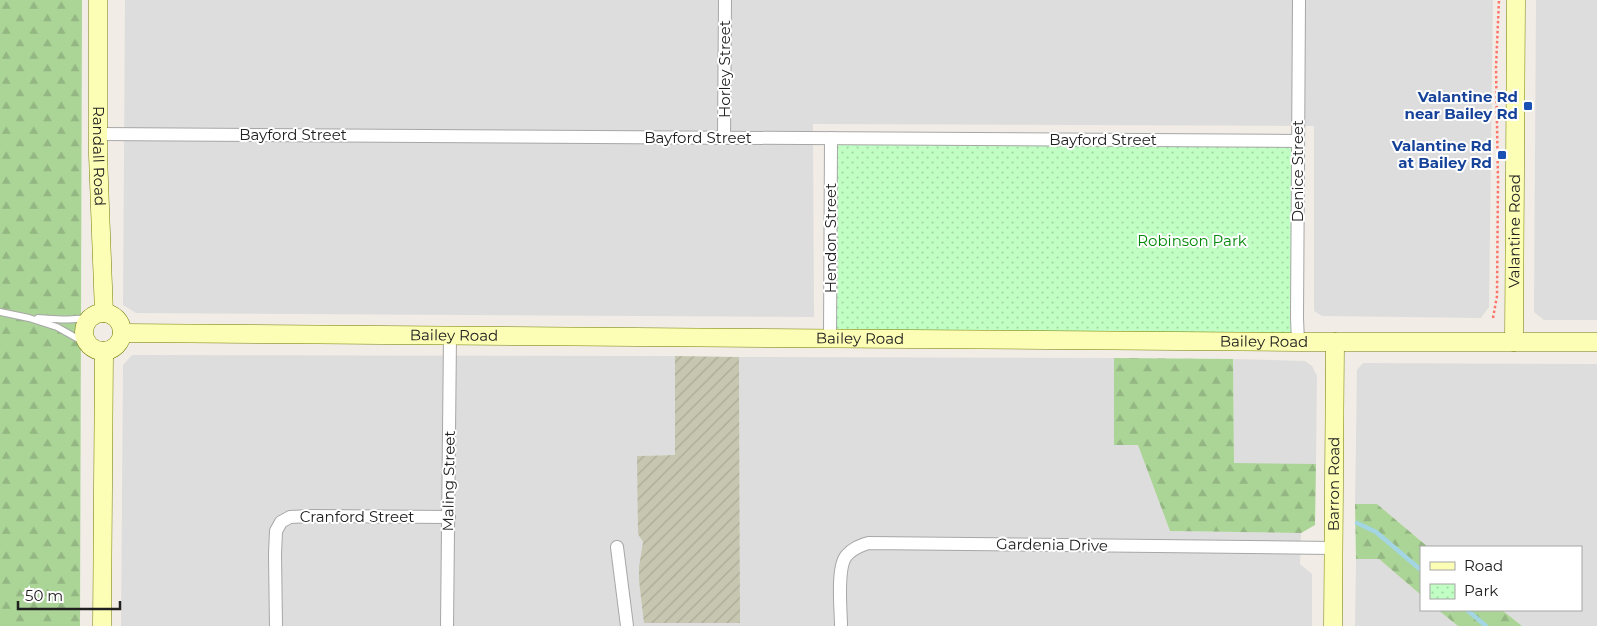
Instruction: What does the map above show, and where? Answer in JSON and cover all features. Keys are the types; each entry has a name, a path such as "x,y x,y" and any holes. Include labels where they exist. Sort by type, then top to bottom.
{"street":[{"name":"Randall Road","path":"98,0 98,315 87,322 84,334 96,348 102,626"},
{"name":"Horley Street","path":"724,138 725,0"},
{"name":"Denice Street","path":"1298,342 1299,0"},
{"name":"Valantine Road","path":"1514,342 1516,0"},
{"name":"Bayford Street","path":"98,134 1298,141"},
{"name":"Hendon Street","path":"830,338 831,138"},
{"path":"96,348 115,346 120,342 122,333 120,323 116,318 98,315"},
{"name":"Bailey Road","path":"122,333 1298,342 1597,342"},
{"name":"Maling Street","path":"447,626 450,336"},
{"name":"Barron Road","path":"1333,626 1335,342"},
{"name":"Cranford Street","path":"276,626 275,546 276,531 281,522 290,517 311,516 449,517"},
{"name":"Gardenia Drive","path":"841,626 841,569 845,556 854,548 868,543 1333,548"},
{"path":"617,547 627,626"}],"lane":[{"path":"0,312 29,318 57,327 96,348"},
{"path":"29,318 62,320 81,319 98,315"}],"path":[{"path":"1493,318 1497,296 1498,180 1496,67 1499,0"}],"shaded area":[{"path":"125,0 1493,0 1489,307 1481,318 1322,316 1314,311 1314,126 813,124 814,317 136,313 123,305"},
{"path":"1536,0 1597,0 1597,320 1544,320 1534,312"},
{"path":"132,355 675,356 675,455 638,456 638,534 643,542 639,581 645,623 740,623 739,357 1114,358 1114,444 1138,444 1170,531 1301,533 1300,564 1312,574 1312,626 121,626 123,365"},
{"path":"675,356 739,357 740,623 644,623 639,581 643,542 638,534 637,456 675,455"},
{"path":"1233,359 1305,361 1312,366 1317,376 1316,464 1234,464"},
{"path":"1363,363 1597,364 1597,626 1522,626 1503,611 1582,611 1582,546 1427,546 1377,504 1355,504 1357,370"},
{"path":"1356,559 1379,559 1420,594 1420,611 1439,611 1458,626 1355,626"}],"green space":[{"path":"0,0 82,0 80,626 0,626"},
{"name":"Robinson Park","path":"831,138 1298,141 1298,342 830,338"},
{"path":"1114,358 1233,359 1234,463 1316,464 1315,525 1301,533 1170,531 1138,445 1114,445"},
{"path":"1355,504 1377,504 1427,546 1420,546 1420,594 1379,559 1356,559"},
{"path":"1439,611 1503,611 1522,626 1458,626"}],"waterway":[{"path":"1357,523 1376,532 1420,569"},
{"path":"1468,611 1486,626"}],"place":[{"name":"Valantine Rd near Bailey Rd","path":"1528,106"},
{"name":"Valantine Rd at Bailey Rd","path":"1502,155"}]}
